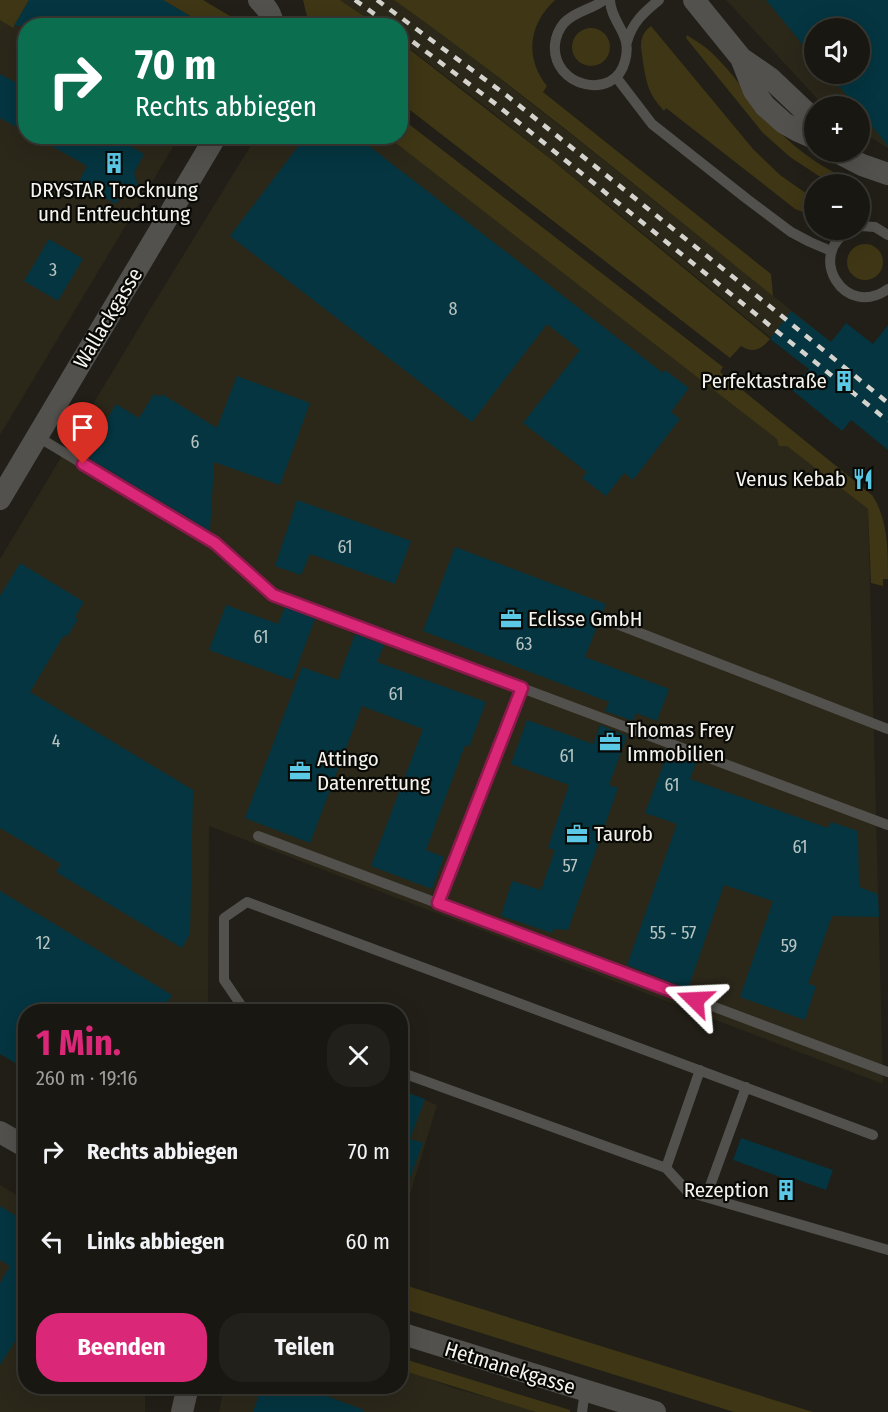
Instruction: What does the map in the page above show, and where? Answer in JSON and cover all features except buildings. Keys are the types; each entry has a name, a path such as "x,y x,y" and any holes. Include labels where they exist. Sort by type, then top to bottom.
{"street":[{"path":"259,0 272,18"},
{"path":"694,0 741,58 775,82 804,110"},
{"path":"741,58 751,85 765,106 784,123 804,134"},
{"name":"Wallackgasse","path":"0,499 211,144"},
{"path":"856,162 888,174"},
{"path":"0,1132 18,1142"},
{"name":"Hetmanekgasse","path":"408,1336 584,1402 655,1412"},
{"path":"182,1412 186,1394"}],"lane":[{"path":"604,0 570,17 556,39 556,57 561,69 569,77 581,83 598,85 616,77 621,72 626,60 630,31 638,19 659,0"},
{"path":"610,0 612,13 627,42"},
{"path":"616,77 652,124 791,232 831,251"},
{"path":"870,227 888,235"},
{"path":"837,240 831,251 830,260 833,277 840,286 856,296 866,297 881,294 888,289"},
{"path":"38,437 215,543 273,595 888,825"},
{"path":"609,621 888,729"},
{"path":"438,903 522,688"},
{"path":"258,836 888,1072"},
{"path":"240,1004 224,980 224,918 248,902 873,1135"},
{"path":"666,1168 700,1070"},
{"path":"408,1075 666,1168 688,1192 888,1250"},
{"path":"706,1197 746,1087"}],"shaded area":[{"path":"0,0 203,0 233,18 18,18 18,144 175,144 0,435"},
{"path":"0,0 29,0 13,28 0,20"},
{"path":"163,0 203,0 233,18 194,18"},
{"path":"303,0 340,0 367,18 307,18"},
{"path":"340,0 394,0 458,46 573,136 831,342 809,369 617,212 408,47 408,18 367,18"},
{"path":"394,0 555,0 540,19 533,41 535,64 547,86 543,92 771,274 773,296 539,108"},
{"path":"726,0 888,0 888,148 870,137 870,96 815,96"},
{"path":"651,26 753,149 780,175 804,192 803,212 795,209 666,108 664,111 652,95 645,72 641,41"},
{"path":"591,28 604,34 610,47 604,60 591,66 578,60 572,47 578,34"},
{"path":"687,35 707,48 768,119 804,153 804,162 818,162 838,174 816,174 790,157 763,133 686,38"},
{"path":"408,48 552,160 770,339 753,350 741,346 730,358 408,108"},
{"path":"408,123 723,367 720,372 872,495 881,514 886,535 888,579 883,579 883,586 871,583 868,509 787,446 779,446 777,439 397,144 408,144"},
{"path":"252,144 397,144 778,439 779,446 787,445 868,509 883,1084 209,826 208,1004 18,1004 18,1065 0,1054 0,559"},
{"path":"865,244 878,249 883,262 878,275 865,280 852,275 847,262 852,249"},
{"path":"408,1093 437,1105 408,1201"},
{"path":"0,1185 18,1196 18,1394 145,1394 145,1412 0,1412"},
{"path":"408,1286 813,1412 734,1412 408,1310"},
{"path":"408,1360 570,1410 570,1412 536,1412 408,1372"},
{"path":"408,1371 453,1388 541,1412 219,1412 222,1394 408,1394"}],"railway":[{"path":"355,0 380,18"},
{"path":"377,0 401,18"},
{"path":"408,23 506,95 888,403"},
{"path":"408,38 497,105 888,421"}],"place":[{"name":"DRYSTAR Trocknung und Entfeuchtung","path":"114,163"},
{"name":"Perfektastraße","path":"844,381"},
{"name":"Venus Kebab","path":"863,479"},
{"name":"Eclisse GmbH","path":"511,619"},
{"name":"Thomas Frey Immobilien","path":"610,742"},
{"name":"Attingo Datenrettung","path":"300,771"},
{"name":"Taurob","path":"577,834"},
{"name":"Rezeption","path":"786,1190"}],"route":[{"path":"83,464 215,543 273,595 522,688 438,903 695,1000"}]}
